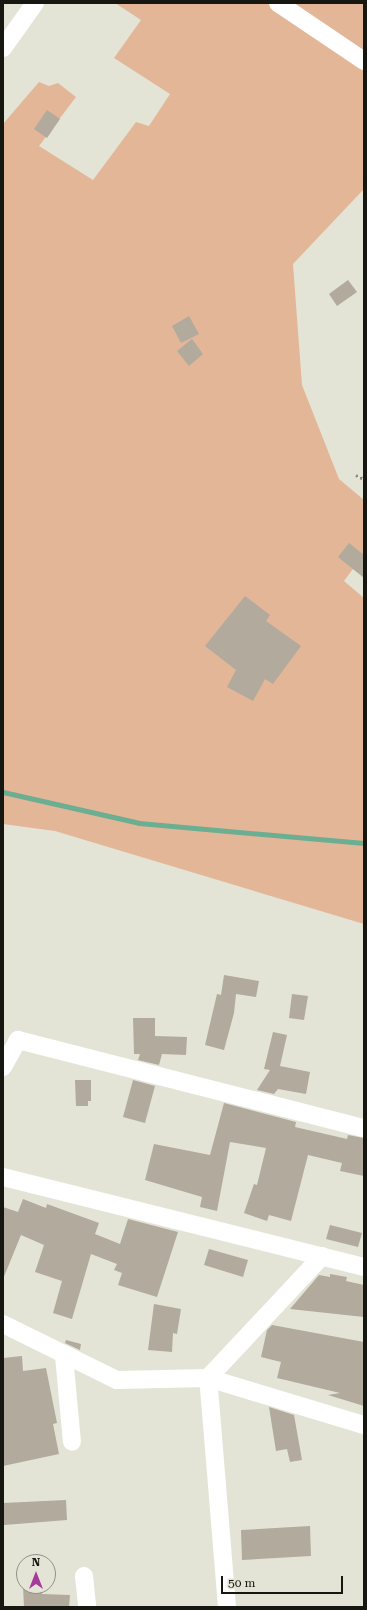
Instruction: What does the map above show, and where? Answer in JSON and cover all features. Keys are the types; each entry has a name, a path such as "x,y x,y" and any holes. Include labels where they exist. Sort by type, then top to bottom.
{"street":[{"path":"3,48 35,3"},
{"path":"278,3 364,61"},
{"path":"3,1067 18,1040 364,1128"},
{"path":"3,1177 364,1267"},
{"path":"227,1607 208,1378 322,1256"},
{"path":"3,1324 64,1356 117,1380 208,1378 364,1425"},
{"path":"64,1356 72,1442"},
{"path":"84,1576 87,1607"}],"path":[{"path":"356,475 364,479"}],"shaded area":[{"path":"115,3 364,3 364,189 293,264 302,385 339,479 364,500 364,554 344,581 364,598 364,924 55,831 3,824 3,124 39,82 49,86 58,83 76,97 39,146 93,180 136,122 149,126 170,94 114,58 141,20"}],"building":[{"path":"47,110 60,119 47,138 34,129"},
{"path":"348,280 357,292 337,306 329,294"},
{"path":"189,316 199,334 181,343 172,326"},
{"path":"192,339 203,354 189,366 177,351"},
{"path":"349,543 364,555 364,578 338,557"},
{"path":"245,596 270,615 266,621 301,646 273,684 265,679 253,701 227,687 236,670 205,646"},
{"path":"224,975 259,981 256,997 236,994 234,1013 224,1050 205,1045 217,994 221,995"},
{"path":"292,994 308,996 304,1020 289,1018"},
{"path":"133,1018 155,1018 155,1036 187,1037 186,1055 162,1054 159,1065 138,1060 140,1054 134,1054"},
{"path":"273,1032 287,1035 280,1066 310,1072 306,1094 278,1089 274,1094 257,1090 270,1070 264,1069"},
{"path":"75,1080 91,1080 91,1101 88,1101 88,1106 76,1106"},
{"path":"133,1080 155,1086 145,1123 123,1117"},
{"path":"224,1103 296,1122 295,1127 347,1139 348,1135 364,1138 364,1176 340,1171 342,1163 308,1155 291,1221 269,1215 267,1221 244,1213 254,1184 257,1185 266,1148 230,1142 217,1211 200,1207 202,1197 145,1180 154,1144 210,1155"},
{"path":"23,1199 46,1208 47,1204 99,1223 95,1234 120,1244 128,1219 178,1232 157,1297 118,1285 122,1273 114,1270 117,1264 91,1254 72,1319 53,1313 62,1281 35,1272 44,1245 21,1235 3,1279 3,1207 18,1212"},
{"path":"330,1225 362,1233 358,1247 326,1239"},
{"path":"209,1249 248,1260 243,1277 204,1265"},
{"path":"330,1274 347,1277 346,1281 364,1285 364,1317 290,1309 319,1275 330,1277"},
{"path":"154,1304 181,1309 177,1334 173,1333 172,1352 148,1350"},
{"path":"272,1325 364,1342 364,1406 328,1395 340,1393 277,1378 281,1362 261,1357 267,1330"},
{"path":"66,1340 81,1344 80,1350 65,1343"},
{"path":"22,1356 23,1371 46,1368 57,1423 53,1424 59,1454 3,1466 3,1358"},
{"path":"269,1407 294,1415 302,1460 290,1462 287,1449 276,1451"},
{"path":"66,1500 67,1520 4,1525 3,1503"},
{"path":"310,1526 311,1556 242,1560 241,1530"},
{"path":"23,1594 70,1595 69,1607 24,1607"}],"waterway":[{"path":"3,792 139,823 364,843"}]}
